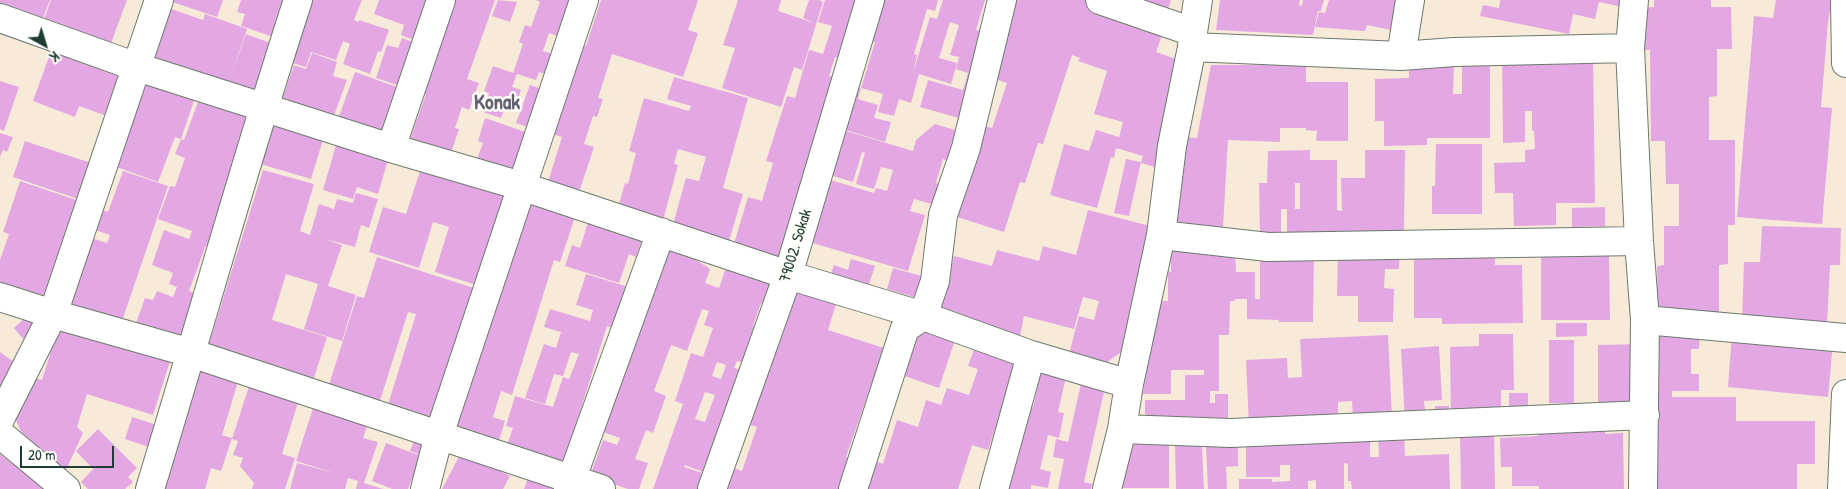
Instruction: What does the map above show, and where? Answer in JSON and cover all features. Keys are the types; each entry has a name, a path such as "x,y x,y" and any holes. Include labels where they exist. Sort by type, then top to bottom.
{"street":[{"path":"0,419 53,314 159,0"},
{"path":"150,489 263,107 298,0"},
{"path":"391,148 441,0"},
{"path":"425,489 439,435 584,0"},
{"name":"79002. Sokak","path":"712,489 788,275 870,0"},
{"path":"853,489 905,328 923,316 936,281 943,215 966,148 1002,0"},
{"path":"1100,0 1192,40 1401,56 1454,52 1630,48"},
{"path":"1107,489 1122,429 1129,384 1161,235 1172,146 1198,0"},
{"path":"1401,56 1410,0"},
{"path":"1634,0 1630,48 1639,241 1645,320 1643,489"},
{"path":"1846,0 1846,63"},
{"path":"0,18 137,67 391,148 521,186 788,275 923,316 1031,355 1129,384"},
{"path":"569,484 661,232"},
{"path":"1161,235 1268,247 1639,241"},
{"path":"0,296 53,314 191,353 439,435 569,484 601,489"},
{"path":"1645,320 1846,338"},
{"path":"994,489 1031,355"},
{"path":"1842,489 1846,394"},
{"path":"1122,429 1231,432 1644,415"},
{"path":"0,434 66,489"}],"building":[{"path":"0,0 50,0 41,23 0,8"},
{"path":"51,0 127,0 110,46 43,22"},
{"path":"173,0 223,0 217,17 172,2"},
{"path":"241,0 291,0 279,39 241,26 245,14 237,12"},
{"path":"305,0 362,0 354,20 389,30 381,52 378,51 370,74 343,64 350,44 343,41 336,60 311,52 306,67 283,60"},
{"path":"379,0 434,0 419,42 401,35 404,25 374,14"},
{"path":"449,0 495,0 467,79 479,83 469,110 462,107 455,128 459,129 450,156 409,142 426,94 417,92"},
{"path":"498,0 517,2 510,22 492,16"},
{"path":"536,0 569,0 557,36 549,33 543,51 556,55 549,75 539,72 536,80 517,74 512,87 521,90 514,110 505,107 501,118 483,112 489,93 484,91 493,66 513,73 523,44 519,42 525,25 531,27 540,2"},
{"path":"601,0 698,0 688,30 698,33 683,77 612,54 598,98 603,99 597,117 593,116 584,144 594,147 579,192 548,182 562,137 543,131 572,42 586,46"},
{"path":"738,0 781,0 778,11 814,23 803,18 809,0 823,2 802,70 794,67 781,107 722,88 735,48 723,45"},
{"path":"825,0 856,0 839,58 835,57 829,76 836,78 786,262 733,247 748,197 762,201 773,163 766,161 787,96 795,98 809,50 823,54 832,26 818,22"},
{"path":"877,0 938,0 935,11 927,9 914,54 917,55 913,73 930,17 937,19 943,0 985,0 976,30 991,34 966,120 920,107 928,80 963,90 968,73 956,69 959,57 950,55 959,25 950,22 939,58 957,63 951,84 919,74 911,103 899,99 894,116 878,112 883,94 861,88 875,42 865,40"},
{"path":"1008,0 1084,0 1141,18 1164,29 1156,52 1179,60 1169,90 1161,133 1162,169 1141,163 1143,156 1116,148 1114,158 1111,157 1097,208 1050,195 1064,144 1089,151 1096,130 1119,137 1123,122 1094,114 1107,71 1078,61 1080,58 1072,55 1043,144 1038,143 1025,183 1020,182 1004,232 948,214 977,124 992,128 1007,83 992,78"},
{"path":"1121,0 1171,0 1166,14"},
{"path":"1220,0 1300,0 1299,5 1302,6 1303,0 1324,0 1321,11 1318,11 1313,35 1216,30"},
{"path":"1329,0 1396,0 1391,30 1367,25 1365,31 1315,27 1319,12 1325,13"},
{"path":"1500,0 1624,0 1623,7 1599,2 1595,19 1573,14 1569,34 1480,16 1483,5 1499,8"},
{"path":"1654,0 1711,0 1711,7 1731,7 1732,49 1717,49 1717,96 1709,97 1709,140 1735,140 1735,225 1728,225 1728,264 1719,265 1719,315 1658,315 1657,266 1664,265 1664,226 1679,226 1679,184 1666,184 1665,141 1651,141 1650,50 1639,50 1639,8 1654,7"},
{"path":"1776,0 1832,0 1828,22 1821,107 1832,108 1822,224 1737,217 1754,16 1773,18"},
{"path":"163,6 203,20 205,14 247,29 230,79 246,34 273,44 255,94 145,57"},
{"path":"402,38 421,45 406,88 376,78 387,45 398,48"},
{"path":"51,51 121,77 107,116 79,106 75,117 33,101"},
{"path":"312,53 337,62 333,76 347,80 333,118 282,100 294,65 306,69"},
{"path":"1593,53 1595,203 1556,203 1556,225 1514,226 1513,193 1495,193 1494,163 1525,162 1525,150 1535,149 1534,131 1532,131 1532,111 1525,111 1525,142 1503,143 1502,58"},
{"path":"1490,56 1490,138 1427,138 1427,145 1384,146 1384,121 1375,121 1375,79 1409,78 1409,64 1454,64 1453,94 1462,94 1462,57"},
{"path":"1211,65 1306,65 1306,82 1348,82 1348,141 1316,141 1317,131 1306,130 1306,128 1280,128 1280,142 1228,140 1223,227 1172,225 1177,137 1197,138"},
{"path":"355,72 405,90 389,137 338,119"},
{"path":"145,74 197,92 181,139 175,137 158,182 111,165"},
{"path":"674,77 748,98 723,188 743,194 728,244 672,228 686,178 699,181 706,157 678,149 674,164 678,165 662,224 617,211 625,183 628,184 636,153 629,151 644,98 689,111 691,106 667,99"},
{"path":"0,81 19,87 4,131 0,129"},
{"path":"848,84 861,88 858,99 878,105 874,118 891,122 885,142 836,127"},
{"path":"530,85 547,91 533,129 516,123"},
{"path":"202,91 256,110 208,246 206,245 189,291 200,295 183,342 135,326 145,298 153,300 157,291 173,297 177,287 169,284 173,273 152,265 164,230 189,239 192,231 158,219 170,186 175,187 185,158 175,154 181,139 184,140"},
{"path":"275,115 326,130 311,179 260,164"},
{"path":"485,118 534,135 518,177 476,162 483,143 478,141"},
{"path":"935,124 965,133 955,163 943,159 936,183 942,185 935,205 914,199 910,211 925,215 908,271 809,242 827,179 874,193 876,188 887,191 893,170 881,167 874,189 856,184 865,153 862,152 853,182 823,173 836,128 913,151 916,140"},
{"path":"0,133 13,137 7,152 3,150 0,157"},
{"path":"338,138 390,153 378,194 357,187 353,199 323,190"},
{"path":"25,141 91,163 78,199 13,177"},
{"path":"1436,144 1482,144 1482,214 1432,214 1432,186 1435,186"},
{"path":"1310,150 1310,160 1337,160 1337,210 1342,211 1341,178 1365,178 1365,150 1405,150 1404,232 1287,232 1287,209 1281,209 1281,235 1260,235 1259,183 1267,183 1268,151","holes":["1295,183 1300,183 1300,209 1295,209"]},
{"path":"1126,159 1141,162 1129,216 1114,213"},
{"path":"422,165 515,194 486,288 435,272 449,227 433,222 419,268 369,252 383,207 406,214"},
{"path":"263,170 314,184 300,231 310,235 319,204 334,209 337,199 353,203 356,193 378,199 369,228 361,225 355,247 325,239 342,245 328,286 356,295 342,341 304,329 318,284 286,274 272,320 327,337 311,387 208,347"},
{"path":"123,171 168,186 120,327 61,307 85,236 107,243 110,235 92,229 100,209 108,212"},
{"path":"20,181 82,202 48,303 0,286 0,260 9,234 3,232"},
{"path":"522,194 577,211 560,262 554,260 512,395 501,391 493,417 505,421 498,444 448,428"},
{"path":"1605,207 1605,226 1572,227 1572,208"},
{"path":"1088,210 1154,227 1121,352 1106,363 1069,354 1079,316 1094,320 1099,301 1083,297 1074,329 1024,316 1020,336 938,315 954,256 992,266 997,250 1039,261 1043,246 1076,255"},
{"path":"590,216 644,233 636,257 629,254 619,283 565,266 572,245 580,248"},
{"path":"1762,226 1841,228 1840,265 1830,265 1827,324 1742,321 1744,262 1760,262"},
{"path":"670,243 710,269 705,283 719,288 728,262 773,277 753,326 760,329 747,364 737,361 734,368 741,370 710,459 708,459 703,472 685,465 684,467 705,474 700,489 653,489 683,404 675,401 691,353 703,357 713,328 704,325 709,311 702,309 687,351 671,345 654,391 666,396 653,433 646,430 635,459 648,463 639,489 628,489 590,476 603,440 617,445 620,438 600,431 627,331 639,334","holes":["717,362 726,365 721,379 712,376","705,392 715,395 705,422 695,419"]},
{"path":"1171,250 1235,251 1236,272 1255,272 1255,299 1260,299 1260,253 1314,253 1313,322 1278,322 1279,320 1247,319 1247,299 1230,301 1229,335 1219,335 1219,391 1210,391 1210,403 1215,403 1215,394 1228,394 1228,423 1161,422 1145,414 1145,400 1185,400 1185,375 1204,375 1204,370 1171,370 1171,394 1143,394 1149,335 1157,301 1168,301 1168,271 1171,272"},
{"path":"1338,250 1400,251 1399,269 1385,269 1384,288 1394,289 1393,322 1358,322 1358,296 1337,296"},
{"path":"1609,251 1610,320 1541,320 1541,252"},
{"path":"1414,256 1495,256 1495,265 1522,265 1523,323 1442,324 1442,318 1414,318"},
{"path":"377,257 477,289 434,423 387,408 416,314 408,312 379,404 328,388 357,296 364,298"},
{"path":"851,259 875,266 869,284 831,274 834,265 848,270"},
{"path":"893,268 932,279 912,303 914,297 887,289"},
{"path":"586,274 635,289 622,331 607,326 563,465 506,448 513,428 506,426 515,396 553,407 563,377 569,379 579,354 571,352 563,376 554,374 545,404 525,398 544,344 556,348 561,332 544,327 550,309 590,321 593,310 576,305"},
{"path":"796,287 837,301 828,330 884,348 846,457 853,459 843,489 727,489 734,468 742,471 757,427 744,423"},
{"path":"29,314 39,325 23,339 14,328"},
{"path":"1556,323 1587,323 1587,336 1556,337"},
{"path":"916,324 956,337 939,388 899,374"},
{"path":"59,326 170,361 153,415 87,394 77,427 83,433 66,470 21,432 15,418 29,376 42,380"},
{"path":"1652,329 1700,329 1699,349 1691,349 1691,374 1699,374 1699,391 1672,391 1672,397 1736,397 1736,421 1815,421 1815,464 1797,464 1797,489 1655,489 1655,451 1658,451 1658,397 1651,397"},
{"path":"1732,333 1833,342 1828,397 1728,387"},
{"path":"1479,334 1513,334 1514,390 1501,390 1501,416 1451,418 1450,347 1479,346"},
{"path":"1388,335 1392,417 1353,419 1352,401 1338,402 1338,419 1249,426 1246,360 1287,358 1288,378 1302,377 1300,339"},
{"path":"1549,340 1574,340 1574,403 1549,403"},
{"path":"1642,344 1643,402 1598,403 1598,345"},
{"path":"975,346 1018,359 988,450 972,445 958,489 865,489 875,461 883,464 897,420 918,427 926,400 941,405 947,388 969,395 978,369 968,366"},
{"path":"1439,346 1442,400 1424,401 1426,420 1405,421 1401,349"},
{"path":"0,352 21,367 0,397"},
{"path":"194,365 239,378 222,435 232,438 221,471 211,468 205,489 157,489"},
{"path":"1041,371 1066,377 1058,412 1064,413 1059,438 1048,435 1040,469 1051,472 1048,488 1031,485 1031,489 1004,489 1026,405 1033,407"},
{"path":"1082,379 1105,387 1084,482 1092,484 1091,489 1058,489 1064,459 1053,457 1056,439 1068,442"},
{"path":"250,383 299,399 282,454 295,458 285,489 252,489 254,483 240,466 243,458 233,455 238,441 232,439"},
{"path":"1509,393 1528,393 1528,417 1509,418"},
{"path":"315,402 369,420 363,438 378,442 364,483 383,489 356,489 358,481 348,478 345,489 290,489 297,463 335,473 296,461"},
{"path":"1435,406 1449,406 1449,422 1435,422"},
{"path":"132,417 163,427 155,449 125,439"},
{"path":"1605,428 1605,434 1623,433 1624,489 1539,489 1539,486 1512,486 1512,467 1501,467 1500,438 1538,436 1538,430"},
{"path":"98,429 137,468 128,477 133,482 125,489 88,489 81,482 93,469 76,451"},
{"path":"1460,434 1494,434 1495,489 1461,489"},
{"path":"1378,435 1404,435 1405,456 1449,454 1450,489 1352,489 1351,481 1348,481 1348,464 1344,463 1344,489 1316,489 1316,480 1308,481 1308,489 1239,489 1239,479 1272,479 1272,482 1290,481 1290,465 1280,465 1280,477 1246,477 1246,440 1370,436 1370,457 1379,457"},
{"path":"416,436 433,442 427,457 410,451"},
{"path":"1129,442 1169,442 1169,488 1120,488"},
{"path":"386,443 421,456 408,489 392,489 372,481"},
{"path":"1202,444 1204,489 1176,489 1175,445"},
{"path":"1238,446 1238,466 1226,467 1227,489 1208,489 1206,447"},
{"path":"462,451 510,476 503,489 442,489"},
{"path":"0,454 45,489 0,489"},
{"path":"529,475 562,489 524,489"}],"district":[{"name":"Konak","path":"497,103"}]}
